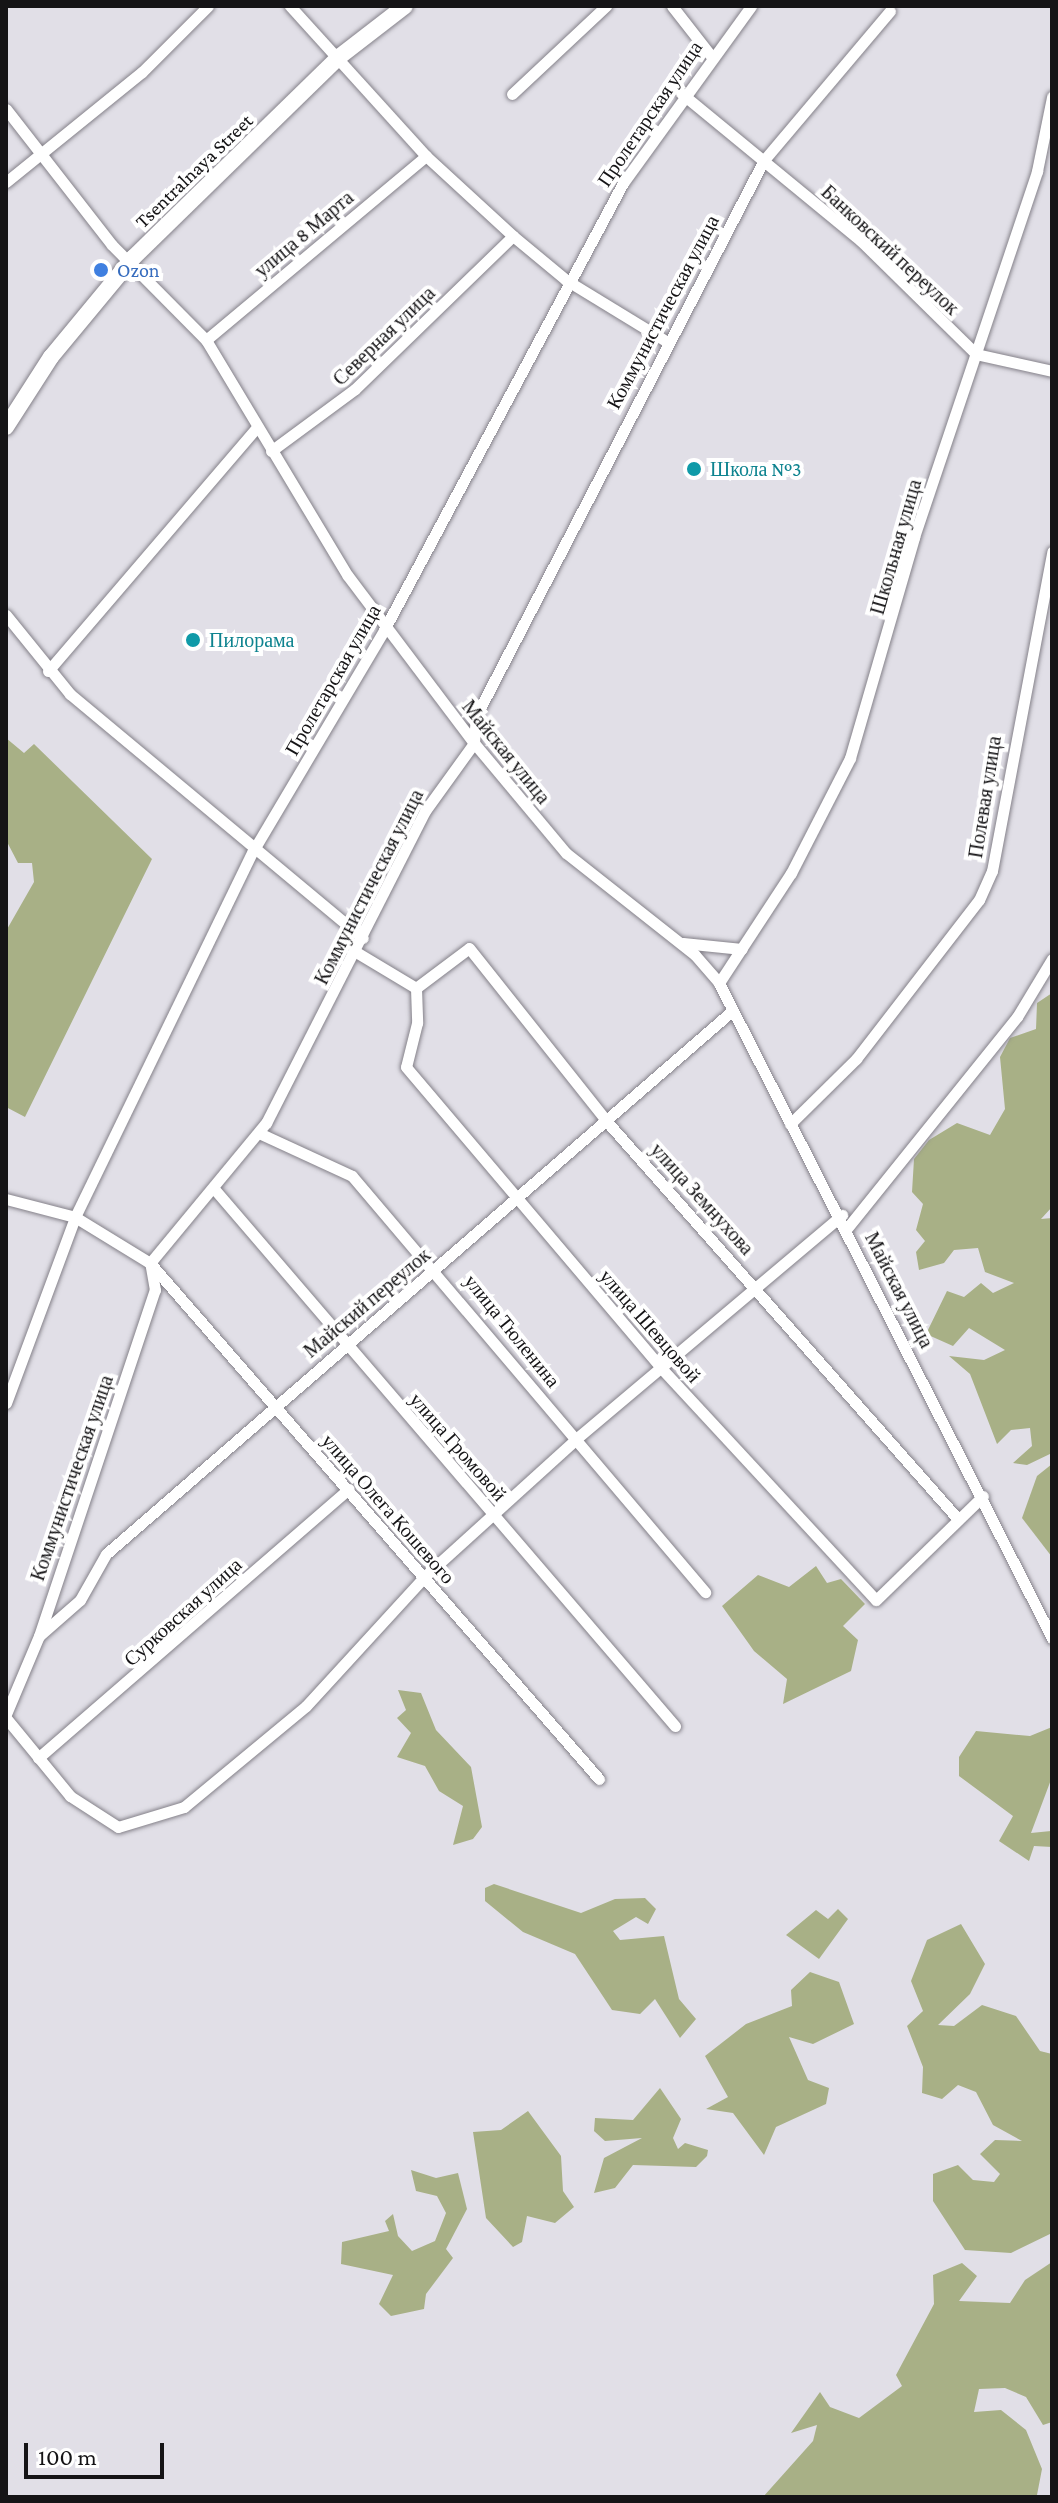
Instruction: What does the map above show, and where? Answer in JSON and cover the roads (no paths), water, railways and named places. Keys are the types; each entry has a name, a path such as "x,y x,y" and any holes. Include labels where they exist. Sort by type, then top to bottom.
{"main road":[{"name":"Tsentralnaya Street","path":"6,427 51,357 133,258 339,57 405,6"}],"street":[{"path":"6,182 142,72 208,6"},
{"path":"290,6 426,156 513,236 566,280 666,341"},
{"path":"512,94 606,6"},
{"path":"672,6 711,56"},
{"name":"Пролетарская улица","path":"6,1403 75,1217 253,851 384,630 566,280 681,93 751,6"},
{"name":"Коммунистическая улица","path":"6,1716 39,1636 155,1290 150,1263 216,1191 259,1133 356,952 425,811 474,743 476,716 666,341 764,160 890,11"},
{"name":"Банковский переулок","path":"681,93 764,160 976,354 1052,371"},
{"name":"Школьная улица","path":"719,983 742,949 850,758 976,354 1037,171 1052,97"},
{"name":"Майская улица","path":"6,109 38,155 112,245 133,258 206,340 256,428 384,630 474,743 566,853 678,942 719,983 790,1124 842,1215 1052,1638"},
{"name":"улица 8 Марта","path":"206,340 426,156"},
{"name":"Северная улица","path":"271,451 307,431 355,389 513,236"},
{"path":"48,671 256,428"},
{"name":"Полевая улица","path":"790,1124 856,1059 979,900 992,871 1052,552"},
{"path":"6,615 48,671 253,851 363,938"},
{"path":"678,942 742,949"},
{"name":"улица Земнухова","path":"416,988 469,948 609,1124 760,1290 958,1519"},
{"path":"356,952 416,988"},
{"path":"848,1227 1017,1017 1052,959"},
{"name":"улица Шевцовой","path":"416,988 419,1012 406,1067 663,1370 876,1600 958,1519"},
{"name":"Майский переулок","path":"39,1636 80,1600 106,1554 345,1344 609,1124 732,1011"},
{"name":"улица Тюленина","path":"259,1133 352,1176 437,1268 705,1592"},
{"name":"улица Громовой","path":"216,1191 675,1726"},
{"name":"улица Олега Кошевого","path":"6,1199 75,1217 150,1263 272,1407 349,1489 599,1779"},
{"path":"6,1716 70,1796 118,1827 184,1807 306,1706 424,1577 576,1439 760,1290 842,1215"},
{"name":"Сурковская улица","path":"38,1758 349,1489"},
{"path":"958,1519 983,1496"}],"place":[{"name":"Ozon","path":"101,270"},
{"name":"Школа №3","path":"694,469"},
{"name":"Пилорама","path":"193,640"}]}
